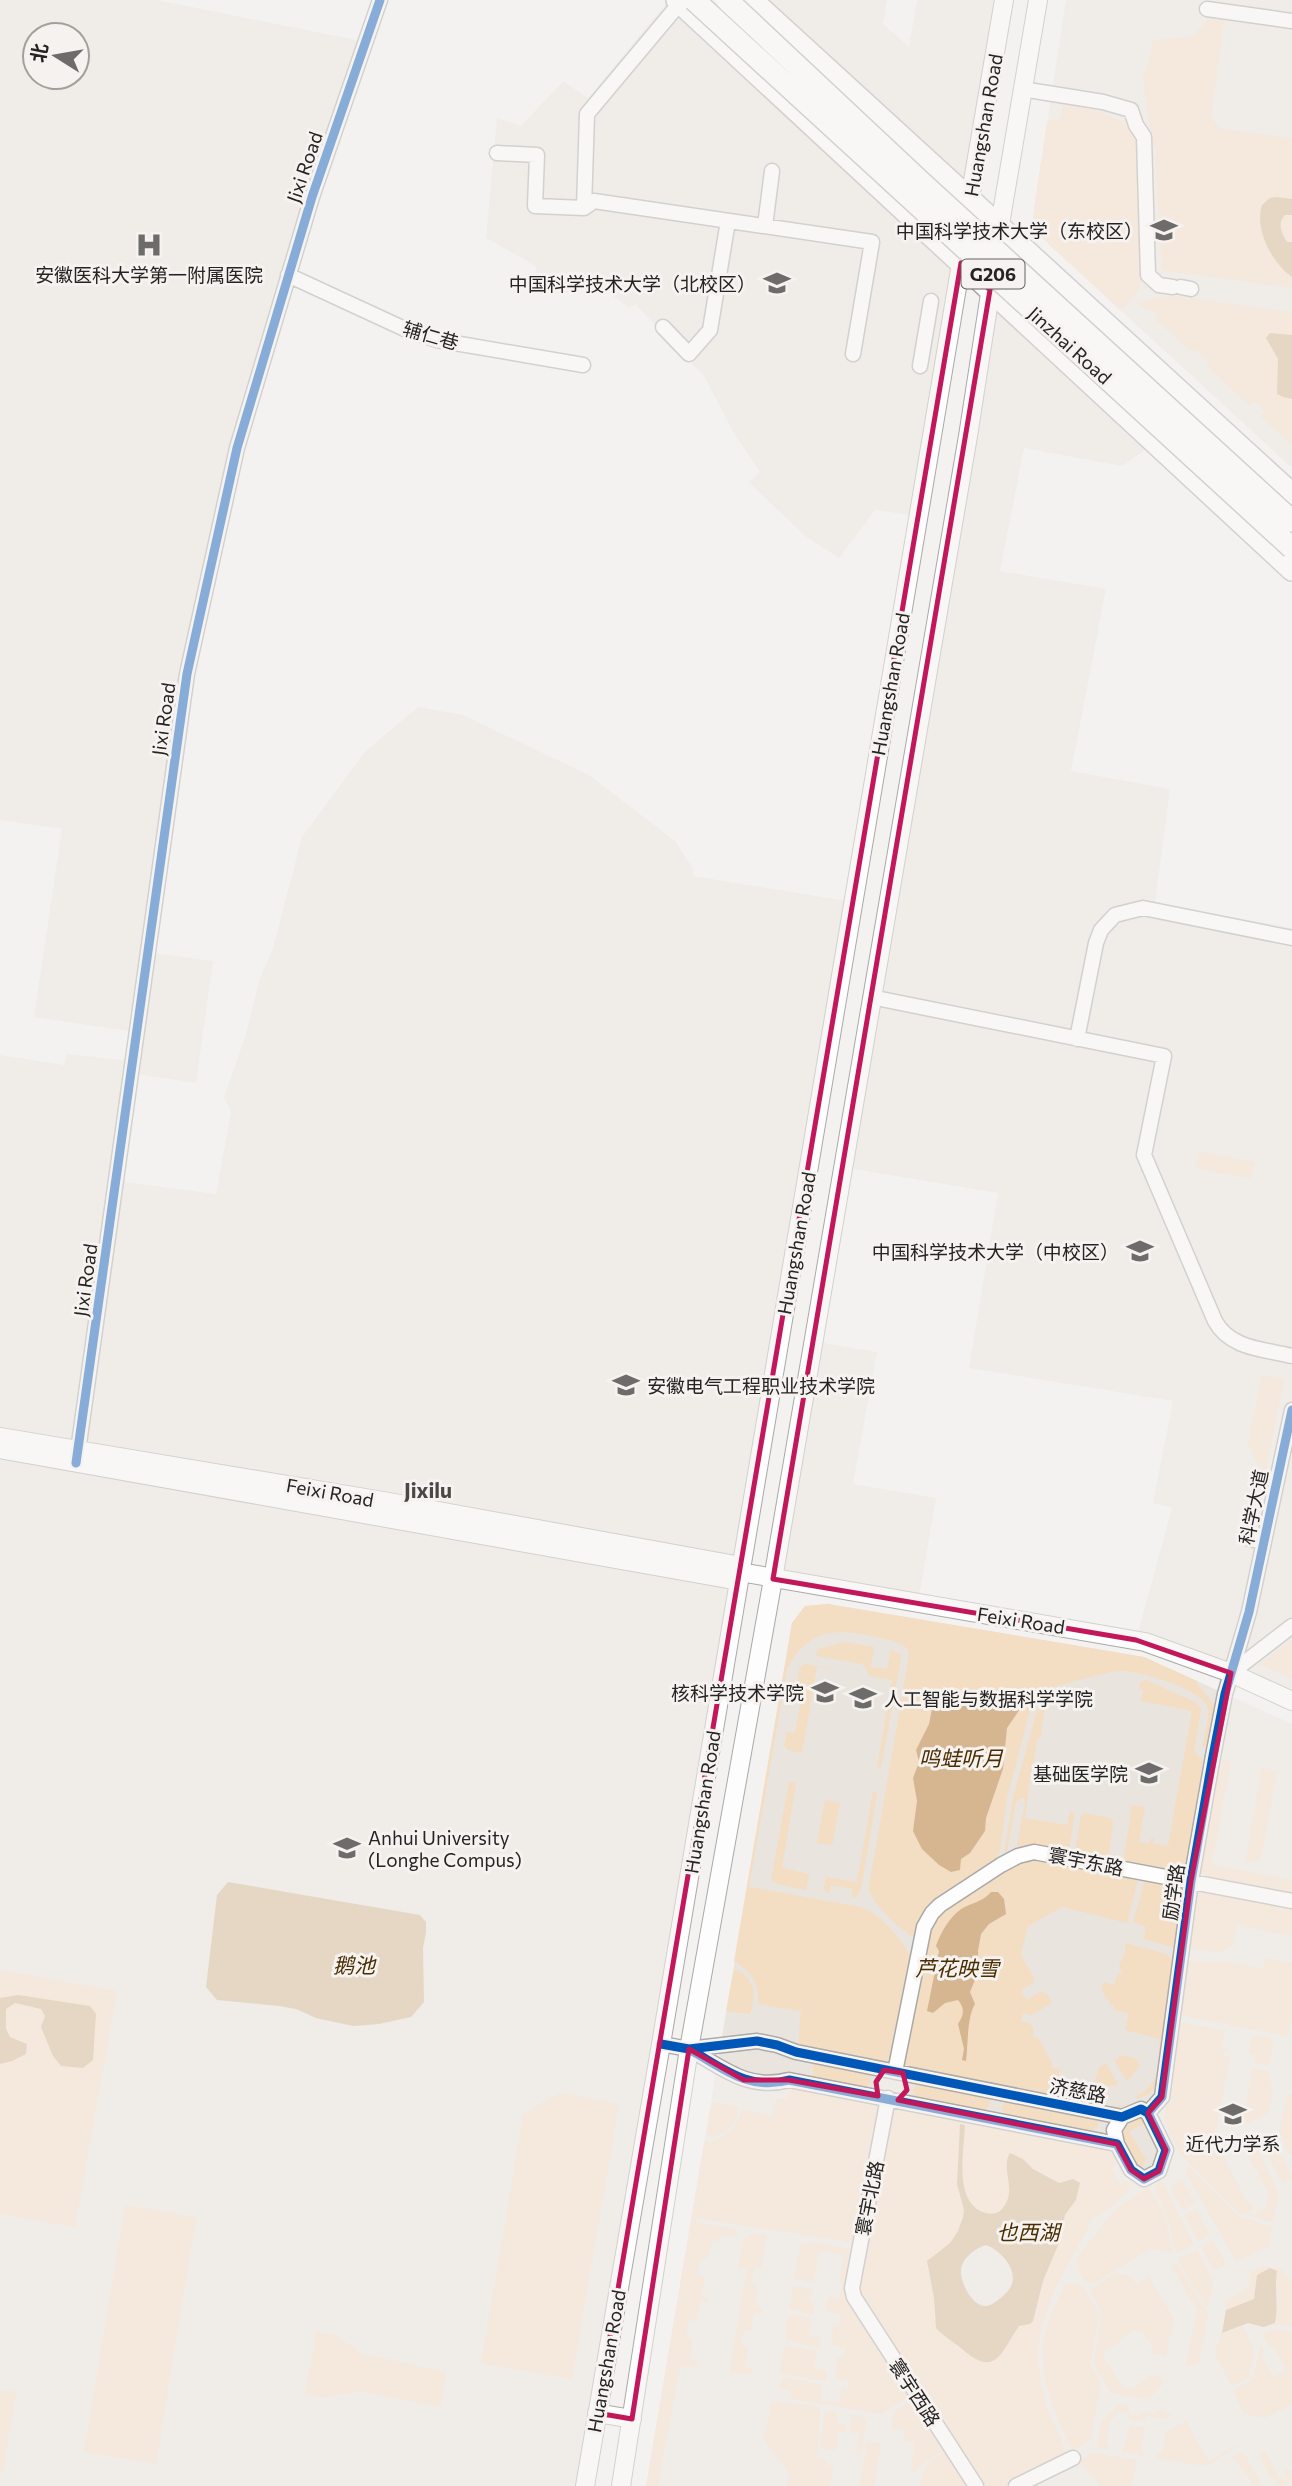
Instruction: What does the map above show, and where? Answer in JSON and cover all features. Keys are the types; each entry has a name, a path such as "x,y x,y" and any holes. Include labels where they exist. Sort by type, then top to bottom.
{"highway":[{"name":"Jinzhai Road","path":"727,0 1292,522"},
{"path":"752,0 1292,494"},
{"name":"Jinzhai Road","path":"683,1 1292,548"},
{"path":"683,1 1292,570"}],"main road":[{"name":"Huangshan Road","path":"585,2486 1004,0"},
{"name":"Huangshan Road","path":"621,2486 689,2049 773,1579 968,436 1038,0"},
{"name":"Feixi Road","path":"0,1437 77,1456 773,1579 1126,1637 1231,1672 1292,1701"},
{"name":"Feixi Road","path":"0,1449 77,1456"},
{"path":"597,2413 632,2419"}],"street":[{"name":"Jixi Road","path":"77,1456 187,674 237,448 312,197 380,0"},
{"path":"584,208 587,114 683,1"},
{"path":"1207,9 1292,21"},
{"path":"1022,89 1103,102 1131,110 1144,137 1148,275 1176,287"},
{"path":"497,153 537,155 535,206 584,208 594,201 872,242 853,354"},
{"path":"765,226 772,171"},
{"path":"663,327 689,354 710,330 728,221"},
{"name":"辅仁巷","path":"289,275 409,331 437,340 583,365"},
{"path":"920,366 931,301"},
{"path":"1077,1039 1096,943 1101,930 1115,915 1143,908 1292,938"},
{"path":"871,997 1164,1056 1144,1155 1214,1321 1221,1333 1234,1342 1292,1356"},
{"name":"科学大道","path":"1231,1672 1249,1612 1256,1541 1292,1410"},
{"path":"1231,1672 1292,1626"},
{"name":"励学路","path":"1148,2113 1162,2097 1191,1881 1231,1672"},
{"name":"寰宇东路","path":"894,2072 924,1927 932,1913 940,1905 1018,1856 1034,1852 1292,1901"},
{"name":"济慈路","path":"689,2049 757,2041 796,2052 1122,2117 1141,2109 1148,2113"},
{"path":"661,2044 689,2049 750,2081 771,2085 789,2080 1117,2144"},
{"path":"894,2072 907,2090 888,2098 876,2082 894,2072"},
{"name":"寰宇北路","path":"854,2297 852,2288 888,2098"},
{"path":"1122,2117 1115,2130 1117,2144 1131,2170 1144,2179 1158,2171 1166,2150 1148,2113"},
{"name":"寰宇西路","path":"854,2297 976,2486"},
{"path":"1016,2486 1073,2458"}],"highlighted area":[{"path":"961,263 990,290 773,1579 1136,1640 1231,1673 1191,1881 1162,2097 1148,2113 1166,2150 1159,2171 1144,2179 1131,2170 1117,2144 898,2100 907,2090 903,2073 884,2070 876,2082 878,2096 789,2080 744,2080 689,2049 632,2419 597,2413"}],"shaded area":[{"path":"0,0 157,0 366,42 237,448 187,674 147,952 213,961 196,1083 130,1073 116,1181 216,1194 231,1112 224,1097 245,1037 259,981 273,948 302,837 365,752 418,707 463,715 589,775 675,841 693,869 693,876 853,902 741,1566 0,1437 0,1055 64,1065 66,1054 131,1061 135,1032 34,1017 62,829 0,820"},
{"name":"中国科学技术大学（北校区）","path":"669,0 961,263 918,516 875,510 839,558 805,536 749,482 760,472 735,435 704,376 635,304 630,308 588,278 564,295 535,289 536,266 486,238 497,118 521,126 563,81 588,98"},
{"path":"752,0 887,0 883,24 909,47 917,0 1004,0 970,200"},
{"name":"中国科学技术大学（东校区）","path":"1066,0 1292,0 1292,468 1040,236 1033,224"},
{"path":"1210,18 1224,19 1211,119 1221,129 1292,138 1292,288 1162,270 1155,149 1143,76 1151,56 1153,40 1193,36"},
{"path":"1064,104 1114,117 1138,137 1144,272 1139,288 1121,311 1040,236 1033,224 1047,121 1060,119"},
{"name":"中国科学技术大学（中校区）","path":"990,290 1155,443 1122,466 1024,448 1000,571 1106,589 1071,771 1170,789 1155,903 1292,928 1292,1701 1136,1640 1172,1508 1153,1503 1173,1401 969,1368 998,1193 842,1167"},
{"path":"1172,296 1292,312 1292,445 1261,417 1265,411 1255,402 1250,406 1206,365 1209,361 1196,349 1193,353 1156,320 1159,316 1136,302"},
{"path":"1199,1152 1254,1162 1251,1179 1196,1168"},
{"path":"813,1341 877,1352 853,1484 936,1498 918,1603 773,1579"},
{"path":"1262,1375 1284,1379 1264,1480 1248,1443"},
{"name":"Anhui University (Longhe Compus)","path":"0,1449 739,1581 585,2486 0,2486"},
{"path":"828,1604 1144,1657 1292,1724 1292,2486 646,2486 792,1623 805,1606"},
{"path":"828,1604 1144,1657 1197,1681 1214,1706 1205,1748 1202,1746 1208,1722 1208,1708 1194,1694 1166,1681 1115,1671 1048,1688 1038,1694 1032,1703 1007,1798 1000,1852 994,1865 918,1934 912,1936 880,1907 869,1887 909,1656 908,1649 886,1639 844,1632 822,1635 804,1646 787,1669 749,1887 861,1907 891,1929 903,1944 913,1960 892,2058 878,2064 798,2048 801,2011 758,2004 753,1979 734,1961 792,1623 805,1606","holes":["946,1689 1007,1728 1003,1769 986,1818 985,1831 961,1859 960,1869 951,1872 939,1865 913,1831 917,1801 913,1778 919,1762 916,1750 929,1724 933,1704"]},
{"path":"1292,1640 1292,1678 1259,1664"},
{"path":"845,1642 874,1647 871,1667 887,1669 891,1650 900,1654 881,1767 877,1768 892,1680 869,1676 862,1664 816,1656 818,1649"},
{"path":"805,1664 854,1673 817,1667 802,1753 788,1750 784,1745 787,1732 795,1733 803,1690 796,1689 800,1667"},
{"path":"1146,1680 1197,1703 1201,1709 1194,1751 1203,1760 1187,1866 1163,1869 1126,1863 1124,1858 1132,1805 1145,1807 1139,1842 1150,1843 1151,1838 1154,1838 1153,1844 1168,1846 1192,1711 1141,1701 1143,1690 1139,1689 1140,1682"},
{"path":"1045,1708 1040,1739 1037,1739 1032,1763 1025,1818 1067,1825 1070,1812 1075,1813 1069,1850 1019,1849 1017,1845 1025,1803 1021,1798 1016,1802 1007,1852 1004,1853 1013,1798 1037,1710"},
{"path":"1220,1758 1231,1762 1211,1865 1292,1880 1292,1895 1208,1880 1202,1875 1199,1863 1216,1761"},
{"path":"1262,1768 1277,1771 1261,1859 1245,1863"},
{"path":"789,1782 796,1783 782,1868 809,1874 806,1890 777,1884 771,1880"},
{"path":"873,1791 877,1793 861,1889 856,1897 852,1897 852,1889 831,1885 829,1893 826,1892 826,1877 857,1882"},
{"path":"825,1800 840,1803 832,1845 817,1843"},
{"path":"1085,1813 1110,1818 1113,1822 1109,1855 1104,1858 1075,1851 1081,1816"},
{"path":"1026,1858 1139,1876 1127,1923 1063,1907 1028,1926 1021,1955 1034,1978 1033,1983 1021,1990 1026,2000 1040,1992 1046,1993 1052,2003 1031,2015 1023,2013 1021,2021 1029,2023 1034,2029 1032,2037 1039,2039 1052,2063 1051,2068 1060,2069 1059,2082 1066,2091 1065,2098 1111,2107 1122,2105 1123,2108 1110,2109 908,2068 905,2064 928,1930 937,1913 1017,1861"},
{"path":"1146,1877 1176,1884 1184,1896 1176,1948 1144,1939 1146,1927 1133,1922"},
{"path":"1212,1889 1292,1905 1292,1936 1235,1925 1233,1945 1220,1952 1193,1949 1188,1942 1193,1897 1197,1891"},
{"path":"1125,1943 1166,1954 1174,1961 1160,2082 1149,2094 1137,2099 1136,2096 1150,2086 1157,2072 1160,2039 1125,2030 1129,2014 1113,2009 1114,2005 1109,2004 1110,2000 1106,1999 1102,1989 1104,1982 1114,1985 1117,1976 1122,1972 1119,1966 1125,1952"},
{"path":"1265,1958 1292,1963 1292,2016 1288,2036 1179,2015 1185,1961 1230,1962 1263,1969"},
{"path":"734,1969 750,1981 754,1993 750,2014 726,2011"},
{"path":"0,1970 117,1991 75,2227 0,2214"},
{"path":"1178,2022 1225,2031 1222,2048 1229,2050 1220,2056 1230,2058 1211,2149 1220,2151 1249,2205 1252,2204 1254,2208 1245,2213 1253,2215 1266,2208 1269,2193 1242,2146 1244,2139 1255,2143 1279,2194 1272,2222 1240,2213 1180,2154 1164,2120"},
{"path":"1257,2036 1269,2038 1274,2042 1269,2065 1254,2063 1255,2055 1249,2053 1252,2039"},
{"path":"1120,2055 1136,2059 1140,2066 1127,2081 1114,2060"},
{"path":"813,2060 868,2072 871,2081 865,2088 809,2080 810,2075 813,2075"},
{"path":"1106,2063 1118,2085 1099,2087 1095,2081 1099,2068"},
{"path":"1253,2068 1268,2071 1273,2093 1268,2113 1246,2124 1243,2117"},
{"path":"923,2082 989,2097 990,2103 986,2110 980,2112 919,2100 914,2096 913,2090 917,2084"},
{"path":"797,2086 876,2103 881,2113 856,2240 850,2242 697,2218 697,2223 735,2229 738,2237 720,2235 719,2241 712,2240 708,2259 700,2258 697,2275 705,2277 701,2296 709,2298 708,2302 700,2301 696,2321 689,2320 686,2338 693,2339 690,2359 697,2360 696,2367 680,2367 658,2486 646,2486 704,2143 718,2139 733,2129 742,2110 772,2116 776,2099 787,2099 789,2089"},
{"path":"558,2093 619,2104 572,2379 481,2363 523,2115"},
{"path":"1292,2095 1292,2158 1279,2132 1287,2096"},
{"path":"1009,2099 1097,2119 1098,2126 1088,2134 1006,2117 1001,2107"},
{"path":"715,2102 738,2107 736,2119 730,2128 721,2134 709,2137 707,2133 712,2104"},
{"path":"899,2106 1106,2147 1119,2163 1111,2168 1120,2184 1126,2180 1130,2184 1128,2192 1107,2210 1093,2217 1056,2289 1042,2327 1039,2346 1041,2380 1051,2419 1063,2444 1063,2454 1060,2459 1005,2486 982,2486 857,2292 892,2111","holes":["960,2125 965,2126 963,2177 970,2201 977,2209 992,2214 998,2213 1005,2206 1010,2188 1008,2155 1059,2183 1069,2179 1079,2190 1076,2200 1065,2215 1059,2243 1043,2281 1033,2321 1030,2324 1021,2324 1014,2333 968,2355 940,2333 934,2317 934,2298 927,2267 932,2256 950,2243 963,2217 964,2210 957,2184"]},
{"path":"1140,2118 1143,2119 1143,2125 1134,2128 1130,2133 1146,2160 1143,2166 1138,2165 1124,2138 1126,2128"},
{"path":"1271,2136 1292,2177 1283,2184 1261,2141"},
{"path":"1187,2166 1239,2216 1272,2227 1269,2246 1236,2261 1186,2173"},
{"path":"1160,2179 1194,2244 1177,2253 1155,2187"},
{"path":"1182,2180 1195,2203 1183,2210 1170,2187"},
{"path":"1147,2188 1158,2201 1173,2253 1152,2248 1099,2280 1092,2283 1083,2280 1077,2264 1080,2254 1116,2209"},
{"path":"125,2205 196,2217 156,2464 84,2452"},
{"path":"1197,2209 1210,2235 1198,2241 1185,2215"},
{"path":"751,2233 767,2235 761,2268 754,2267 751,2284 758,2286 755,2305 763,2307 762,2313 754,2312 751,2331 744,2330 741,2346 748,2348 745,2368 752,2369 751,2375 730,2372 747,2269 738,2268 744,2239"},
{"path":"1213,2240 1226,2265 1215,2271 1201,2247"},
{"path":"811,2242 852,2249 854,2253 848,2290 912,2394 882,2414 790,2398 791,2390 779,2387 783,2378 825,2385 822,2387 821,2400 839,2403 842,2388 848,2389 849,2381 835,2378 838,2356 844,2357 846,2347 831,2345 834,2325 840,2325 841,2314 826,2311 829,2297 840,2298 843,2282 839,2281 844,2255 820,2250 813,2282 794,2278 800,2245"},
{"path":"1197,2250 1213,2281 1208,2307 1178,2261"},
{"path":"1174,2263 1208,2314 1199,2362 1186,2367 1197,2310 1174,2270 1170,2268"},
{"path":"1265,2266 1270,2268 1257,2275 1254,2299 1226,2310 1225,2303 1249,2287 1249,2272"},
{"path":"1279,2267 1292,2282 1292,2327 1273,2323 1279,2303 1274,2289 1277,2271 1273,2270"},
{"path":"1116,2273 1129,2276 1136,2284 1148,2276 1174,2319 1166,2356 1152,2353 1153,2346 1143,2332 1135,2330 1105,2350 1103,2358 1123,2387 1131,2389 1151,2375 1161,2377 1164,2383 1148,2399 1111,2393 1094,2363 1102,2312 1090,2290"},
{"path":"1066,2284 1082,2285 1099,2313 1090,2365 1101,2383 1091,2440 1073,2451 1048,2387 1044,2348 1054,2307"},
{"path":"793,2286 812,2289 810,2302 815,2303 814,2314 789,2309"},
{"path":"791,2315 811,2318 808,2336 821,2338 819,2348 787,2340 787,2320"},
{"path":"1243,2326 1254,2350 1249,2377 1231,2386 1215,2353 1222,2333"},
{"path":"1273,2329 1292,2332 1292,2404 1265,2418 1243,2413 1233,2390 1253,2380 1261,2345 1265,2352 1261,2355 1273,2377 1287,2370 1274,2347 1270,2348 1262,2334"},
{"path":"316,2332 336,2336 362,2354 446,2372 440,2407 360,2391 323,2397 305,2394"},
{"path":"786,2346 817,2351 814,2368 827,2371 826,2381 780,2373"},
{"path":"0,2390 16,2392 3,2472 0,2472"},
{"path":"912,2400 946,2449 911,2474 914,2443 904,2441 905,2430 891,2428 894,2412"},
{"path":"778,2401 820,2408 817,2458 827,2460 827,2465 834,2467 830,2486 787,2486 789,2473 764,2439 771,2403"},
{"path":"1120,2404 1126,2405 1132,2416 1140,2417 1141,2412 1155,2414 1160,2409 1172,2414 1163,2419 1146,2416 1145,2421 1130,2419 1128,2413 1119,2412 1110,2421 1106,2443 1109,2444 1108,2450 1097,2447 1102,2420"},
{"path":"824,2413 838,2413 837,2423 847,2425 846,2432 839,2431 836,2451 821,2449"},
{"path":"852,2416 867,2419 860,2456 856,2454 859,2434 849,2432"},
{"path":"1186,2421 1208,2461 1239,2444 1209,2465 1155,2458 1156,2453 1162,2454 1166,2432"},
{"path":"1130,2425 1145,2428 1141,2450 1144,2451 1143,2456 1122,2452"},
{"path":"867,2441 881,2444 874,2486 860,2486"},
{"path":"947,2451 972,2486 920,2486 928,2464"},
{"path":"1265,2451 1279,2477 1287,2480 1284,2472 1287,2469 1292,2471 1292,2480 1281,2486 1269,2476 1260,2457"},
{"path":"1243,2452 1260,2481 1259,2486 1254,2486 1234,2459 1231,2460"},
{"path":"1092,2453 1137,2460 1131,2486 1101,2486 1079,2461"}],"water":[{"path":"1270,198 1292,199 1292,215 1285,215 1281,225 1287,242 1292,242 1292,277 1266,245 1260,224 1262,205"},
{"path":"1270,333 1292,335 1292,399 1277,394 1278,359 1266,338"},
{"name":"鸣蛙听月","path":"946,1689 1020,1709 1007,1728 1003,1769 986,1818 985,1831 970,1853 961,1859 960,1870 951,1872 922,1849 913,1831 917,1801 913,1778 919,1762 916,1750 929,1724 933,1704"},
{"name":"鹅池","path":"228,1882 420,1915 426,1922 423,1948 424,2002 411,2017 353,2026 316,2018 296,2009 217,2000 206,1987 217,1895"},
{"name":"芦花映雪","path":"991,1892 998,1892 1004,1899 1006,1914 989,1924 981,1934 979,1970 970,1992 975,2004 969,2023 966,2061 962,2060 964,2049 958,2024 963,2012 958,2000 945,2003 933,2013 927,2011 939,1951 936,1946 944,1929 957,1913"},
{"path":"18,1995 90,2006 96,2014 93,2060 83,2068 61,2066 53,2056 41,2027 45,2016 41,2009 15,2003 6,2009 6,2029 10,2037 27,2044 26,2054 0,2064 0,1998"},
{"name":"也西湖","path":"960,2124 965,2125 965,2188 976,2208 986,2213 999,2212 1007,2201 1007,2164 1010,2153 1059,2183 1073,2179 1080,2183 1076,2200 1065,2215 1059,2243 1043,2281 1033,2321 1019,2326 1002,2353 990,2362 973,2358 936,2328 927,2261 950,2243 958,2231 964,2210 957,2184","holes":["986,2245 1009,2264 1013,2278 1005,2294 984,2306 975,2302 965,2287 961,2276 962,2267 966,2258 977,2249"]},
{"path":"1270,2268 1277,2271 1275,2323 1264,2327 1248,2323 1222,2333 1226,2310 1254,2299 1257,2275"}],"cycle path":[{"path":"76,1463 187,674 237,448 312,197 380,0"},
{"path":"1148,2113 1162,2097 1191,1881 1213,1756 1225,1694 1249,1612 1292,1410"},
{"path":"661,2044 689,2049 757,2041 796,2052 1122,2117 1141,2109 1148,2113 1166,2150 1159,2171 1144,2179 1131,2170 1117,2144 789,2080 774,2083 748,2080 689,2049"}],"place":[{"name":"中国科学技术大学（东校区）","path":"1164,230"},
{"name":"安徽医科大学第一附属医院","path":"149,245"},
{"name":"中国科学技术大学（北校区）","path":"777,283"},
{"name":"中国科学技术大学（中校区）","path":"1140,1251"},
{"name":"安徽电气工程职业技术学院","path":"626,1385"},
{"name":"核科学技术学院","path":"825,1692"},
{"name":"人工智能与数据科学学院","path":"863,1698"},
{"name":"基础医学院","path":"1149,1773"},
{"name":"Anhui University (Longhe Compus)","path":"347,1848"},
{"name":"近代力学系","path":"1233,2114"}],"district":[{"name":"Jixilu","path":"428,1489"}]}
